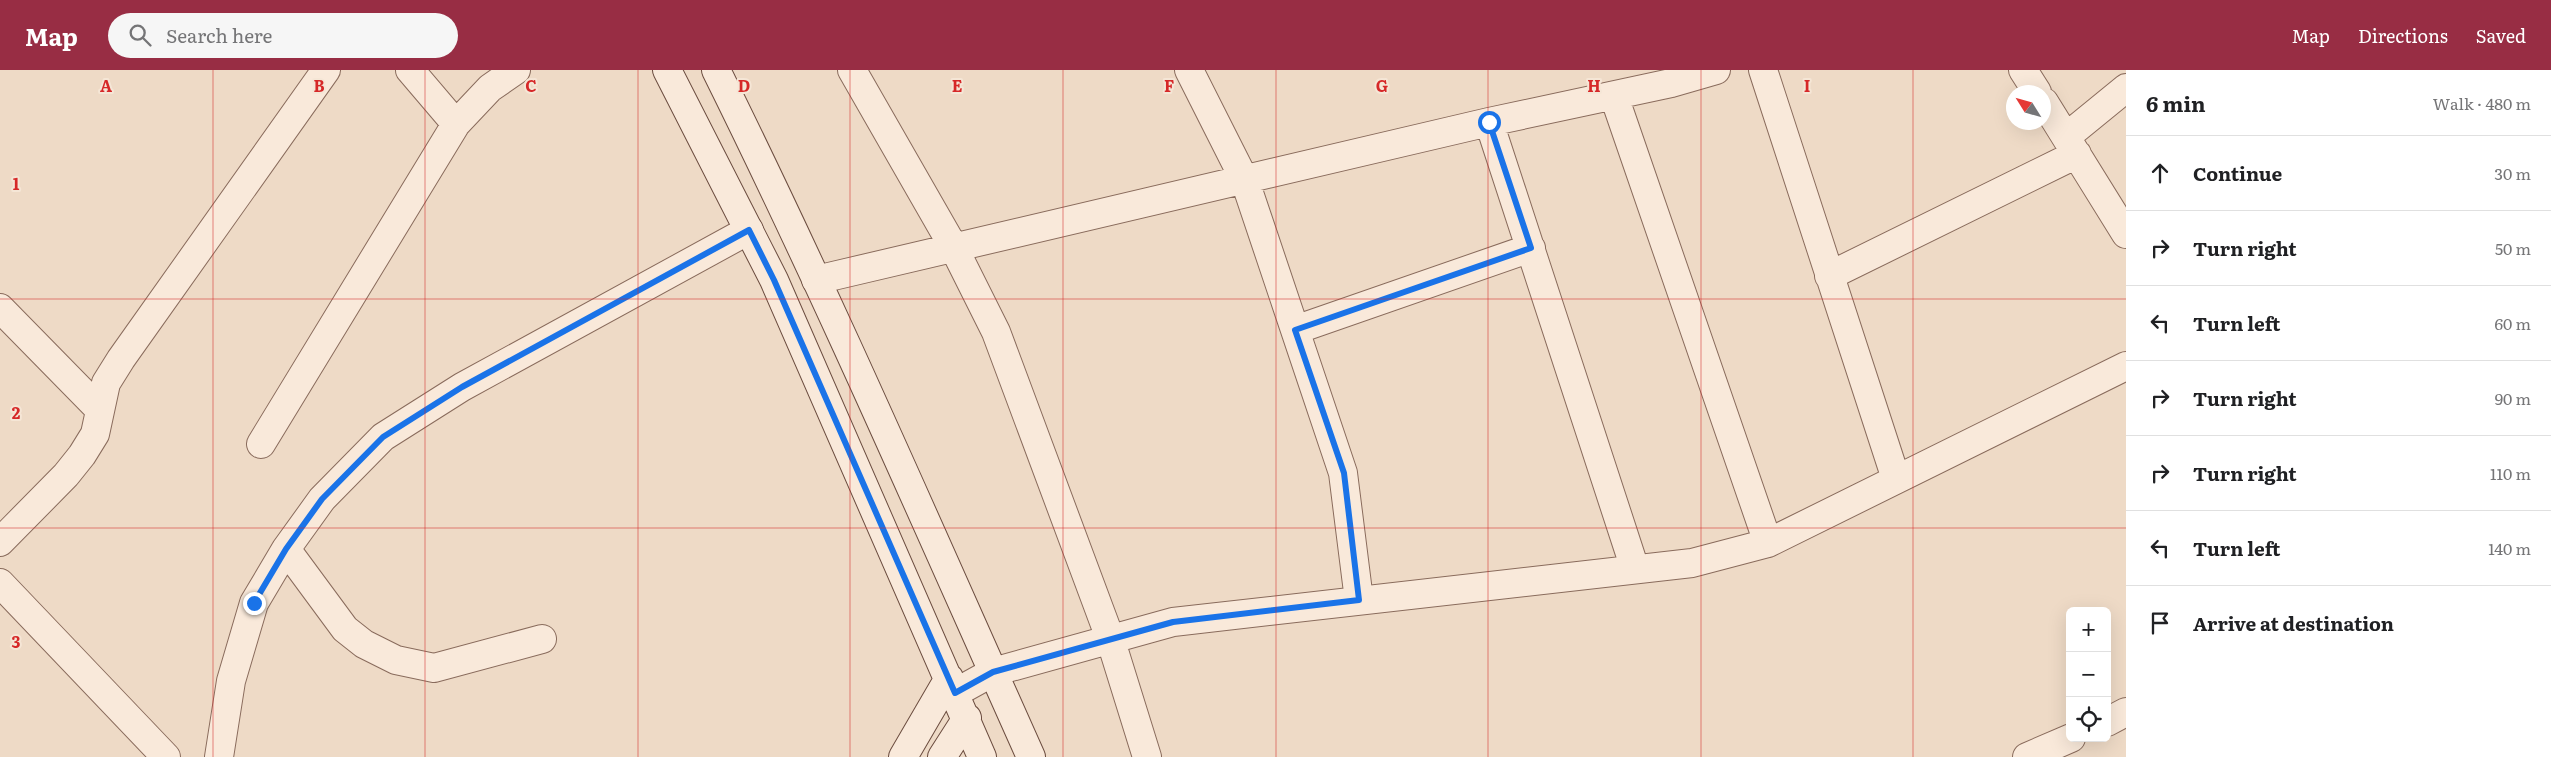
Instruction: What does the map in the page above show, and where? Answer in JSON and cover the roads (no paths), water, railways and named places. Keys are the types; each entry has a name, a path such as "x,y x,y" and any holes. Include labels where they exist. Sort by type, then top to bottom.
{"street":[{"path":"0,542 66,475 82,455 96,434 106,383 120,359 326,70"},
{"path":"410,70 456,124"},
{"path":"261,444 456,124 490,88 516,70"},
{"path":"667,70 774,280 982,757"},
{"path":"716,70 894,448 1031,757"},
{"path":"852,70 954,248 996,332 1110,638 1147,757"},
{"path":"1189,70 1245,181 1344,473 1359,600"},
{"path":"816,280 1245,181 1489,122 1614,96 1716,70"},
{"path":"1763,70 1896,479"},
{"path":"2023,70 2033,85"},
{"path":"1830,276 2072,146 2126,88"},
{"path":"1614,96 1768,542"},
{"path":"2051,113 2126,234"},
{"path":"1489,122 1636,569"},
{"path":"219,757 231,681 254,603 286,549 322,499 383,437 462,387 749,230"},
{"path":"1295,330 1531,248"},
{"path":"0,308 100,410"},
{"path":"904,757 952,685 1110,638 1173,622 1692,563 1768,542 2126,366"},
{"path":"286,549 344,629 364,644 396,660 434,668 542,639"},
{"path":"0,583 166,757"},
{"path":"2111,720 2126,712"},
{"path":"942,757 966,718"},
{"path":"2027,757 2066,740"}]}
